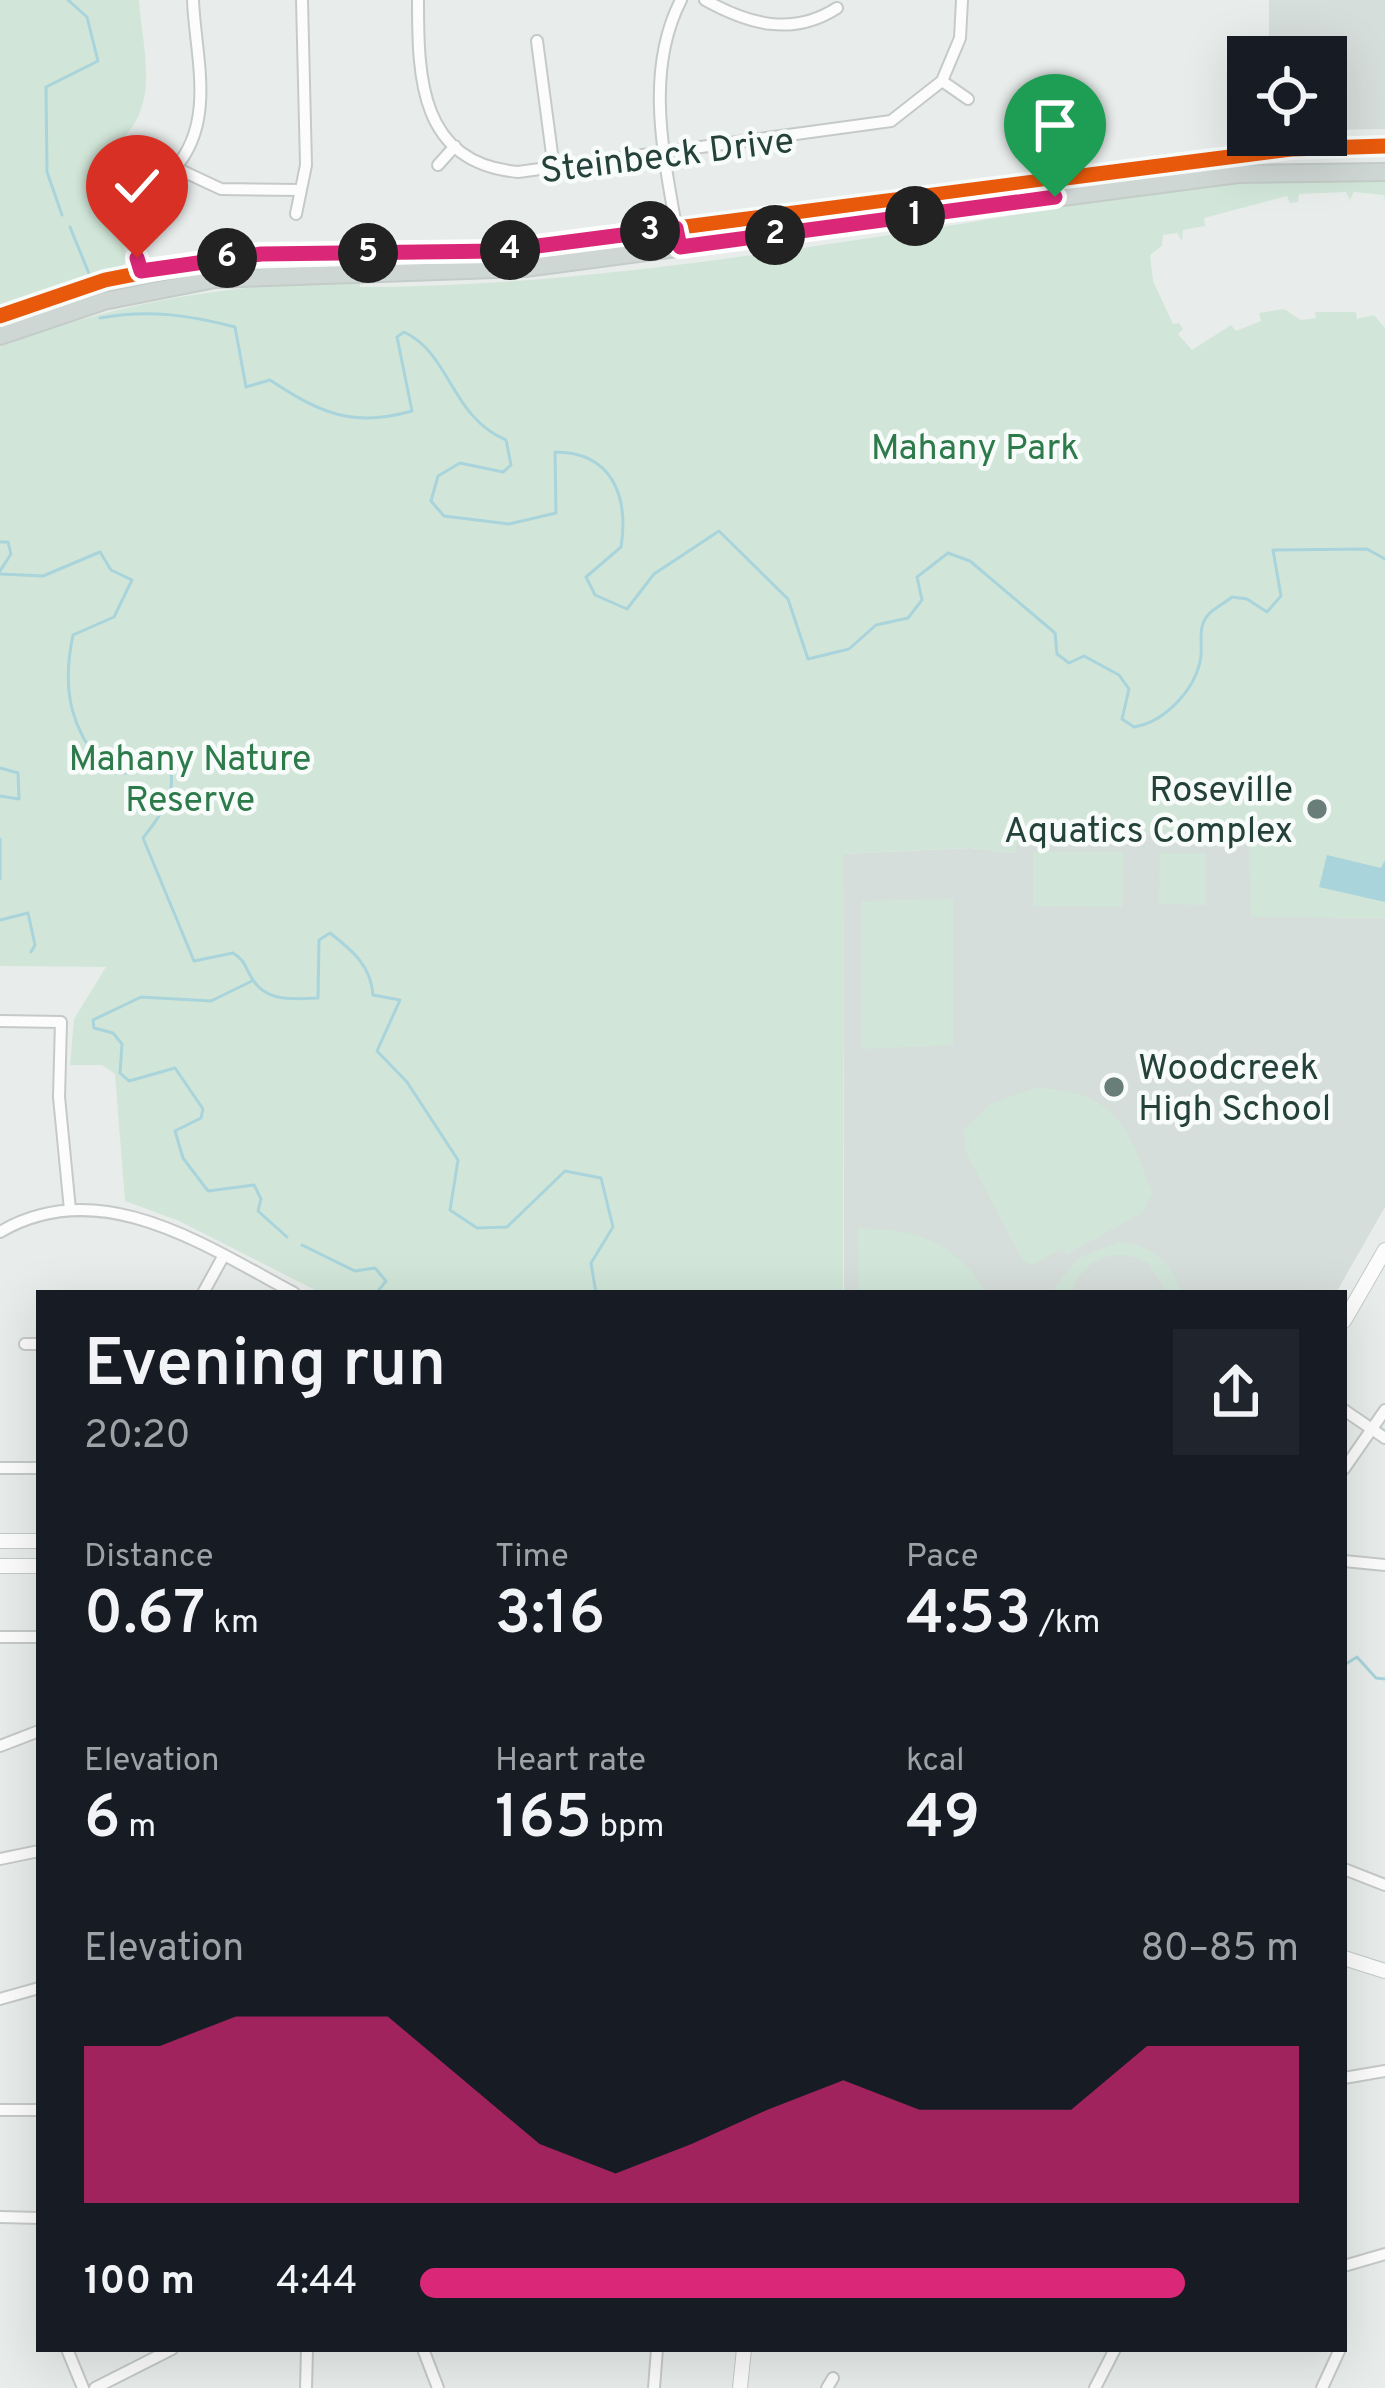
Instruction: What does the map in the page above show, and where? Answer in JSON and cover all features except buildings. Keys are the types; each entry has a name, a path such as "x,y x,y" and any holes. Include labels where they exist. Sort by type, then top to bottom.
{"main road":[{"path":"0,316 141,271 261,254 499,251 1292,149 1385,146"},
{"path":"0,336 144,292 281,274 490,271 1186,180 1385,161"},
{"path":"1308,169 1385,172"},
{"path":"1347,1316 1385,1250"},
{"path":"0,1541 36,1541"},
{"path":"0,1566 36,1566"},
{"path":"1347,1959 1385,1971"},
{"path":"740,2388 744,2352"}],"street":[{"path":"144,292 127,202 176,168 201,103 194,0"},
{"path":"296,214 306,165 302,0"},
{"path":"418,0 421,90 433,118 454,146 438,165"},
{"path":"680,0 659,72 680,247"},
{"path":"705,0 735,16 773,26 812,20 837,8"},
{"path":"962,0 960,38 942,81 968,99"},
{"path":"537,40 554,169"},
{"name":"Steinbeck Drive","path":"454,146 505,171 554,169 875,126 917,105 942,81"},
{"path":"176,168 221,189 301,190"},
{"path":"0,1021 51,1019 63,1029 59,1097 70,1210"},
{"path":"0,1232 32,1217 70,1210 140,1218 288,1290"},
{"path":"205,1290 224,1255"},
{"path":"25,1344 36,1344"},
{"path":"1347,1465 1385,1410"},
{"path":"1347,1412 1385,1438"},
{"path":"0,1468 36,1468"},
{"path":"1347,1561 1385,1565"},
{"path":"0,1636 36,1636"},
{"path":"0,1746 36,1732"},
{"path":"0,1859 36,1851"},
{"path":"1347,1870 1385,1885"},
{"path":"0,1999 36,1989"},
{"path":"1347,2077 1385,2071"},
{"path":"0,2110 36,2110"},
{"path":"0,2218 36,2218"},
{"path":"1347,2265 1385,2254"},
{"path":"68,2352 83,2388"},
{"path":"95,2388 166,2352"},
{"path":"306,2388 307,2352"},
{"path":"424,2352 438,2388"},
{"path":"654,2388 657,2352"},
{"path":"1095,2388 1113,2352"},
{"path":"1322,2388 1339,2352"}],"shaded area":[{"path":"1269,0 1385,0 1385,129 1347,130 1347,36 1269,36"},
{"name":"Woodcreek High School","path":"1250,831 1252,916 1385,918 1385,1207 1338,1290 844,1290 843,854 970,848 1015,853 1016,837"}],"green space":[{"path":"0,0 139,0 146,79 139,114 115,145 134,184 119,190 112,204 127,259 118,274 0,312"},
{"path":"1294,177 1385,182 1385,203 1384,195 1354,192 1350,200 1346,192 1299,194 1298,202 1290,203 1287,196 1204,218 1205,226 1183,230 1182,241 1177,233 1163,235 1162,246 1150,255 1153,281 1173,324 1183,329 1178,334 1192,350 1231,325 1236,331 1261,321 1259,313 1284,309 1301,320 1316,318 1315,312 1356,312 1357,319 1374,315 1385,328 1385,918 1251,917 1249,831 1017,837 1016,853 969,848 843,854 843,1290 315,1290 179,1221 125,1201 115,1074 102,1065 70,1065 74,1019 106,967 0,966 0,347 88,318 221,291 360,281 360,287 431,286 643,269"},
{"path":"1033,852 1123,852 1122,907 1033,906"},
{"path":"1160,853 1206,853 1206,905 1159,904"},
{"path":"953,899 953,1045 862,1049 862,901"},
{"path":"1034,1088 1083,1096 1114,1116 1135,1148 1152,1193 1143,1212 1067,1254 1062,1248 1032,1265 1023,1261 967,1154 963,1131 991,1104"},
{"path":"858,1229 878,1229 915,1235 948,1250 983,1290 858,1290"},
{"path":"1119,1242 1141,1247 1159,1257 1180,1290 1166,1290 1148,1263 1113,1255 1092,1263 1072,1290 1053,1290 1077,1259"}],"water":[{"path":"1327,855 1381,868 1385,860 1385,902 1319,887"}],"waterway":[{"path":"62,215 47,172 46,87 98,61 87,17 68,0"},
{"path":"70,227 90,276"},
{"path":"100,318 168,315 235,327 246,387 270,380 321,409 372,418 412,411 397,337 404,332 432,355 473,416 506,440 511,465 503,472 460,463 438,476 431,501 444,516 509,524 556,513 555,452 575,454 603,469 619,495 622,511 621,547 586,577 595,595 627,609 654,574 719,531 788,599 808,659 849,649 876,625 908,618 922,600 917,577 948,553 970,561 1055,633 1057,654 1069,663 1084,656 1119,675 1129,689 1122,719 1134,727 1166,712 1191,684 1200,662 1202,626 1210,612 1232,597 1247,599 1267,612 1281,596 1273,550 1367,549 1385,559"},
{"path":"0,542 8,542 11,554 0,571"},
{"path":"0,574 43,576 100,552 111,570 132,580 114,617 73,635 69,692 78,726 109,773 128,773 162,755 169,766 168,798 143,838 194,961 233,953 263,991 289,999 318,998 319,940 330,933 365,967 373,995 400,1000 377,1051 407,1082 458,1160 450,1210 477,1228 507,1227 565,1171 601,1178 613,1227 591,1263 596,1290"},
{"path":"0,768 18,773 19,799 0,796"},
{"path":"0,839 0,879"},
{"path":"0,920 28,913 35,945 31,952"},
{"path":"252,981 211,1001 141,997 93,1020 94,1028 113,1033 122,1044 120,1073 129,1081 175,1068 203,1109 201,1118 175,1131 183,1158 208,1191 254,1185 261,1199 258,1211 287,1237"},
{"path":"302,1245 355,1271 375,1268 386,1281 379,1290"},
{"path":"1347,1663 1357,1657 1376,1678 1385,1679"}],"cycle path":[{"path":"0,316 105,280 213,259 499,251 1291,149 1385,146"}],"place":[{"name":"Roseville Aquatics Complex","path":"1317,809"},
{"name":"Woodcreek High School","path":"1114,1087"}],"route":[{"path":"137,258 141,271 261,254 499,251 676,228 680,247 1055,197"}],"park label":[{"name":"Mahany Park","path":"975,446"},
{"name":"Mahany Nature Reserve","path":"190,778"}]}
